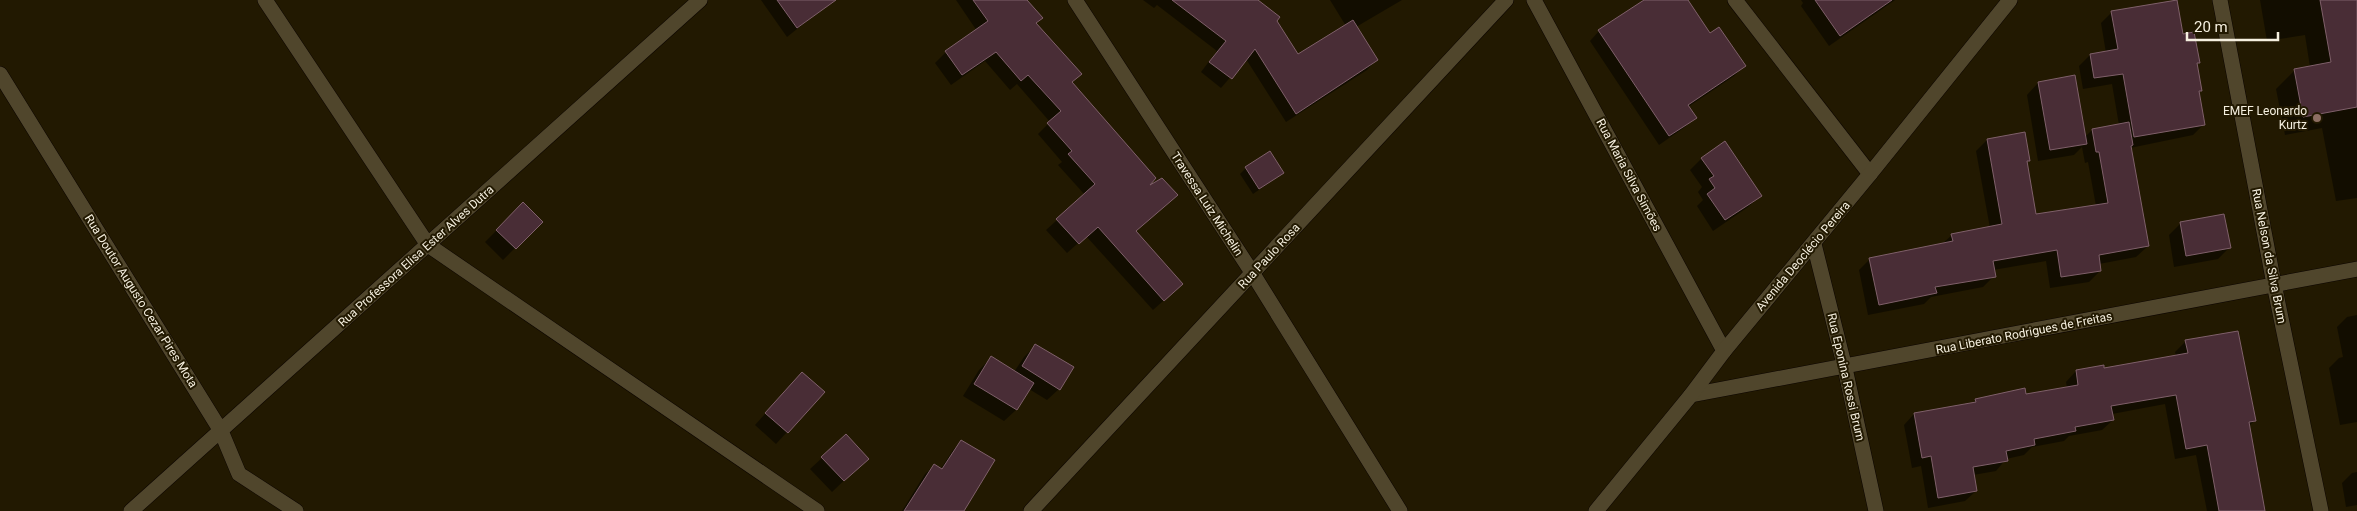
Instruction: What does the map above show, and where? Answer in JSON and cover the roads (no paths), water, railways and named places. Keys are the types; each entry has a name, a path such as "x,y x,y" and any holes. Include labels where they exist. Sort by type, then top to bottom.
{"street":[{"path":"265,0 428,245 817,511"},
{"name":"Rua Professora Elisa Ester Alves Dutra","path":"131,511 700,0"},
{"name":"Travessa Luiz Michelin","path":"1075,0 1253,274 1400,511"},
{"name":"Rua Paulo Rosa","path":"1031,511 1506,0"},
{"name":"Rua Maria Silva Simões","path":"1534,0 1724,351"},
{"path":"1735,0 1870,174"},
{"name":"Avenida Deoclécio Pereira","path":"1596,511 2010,0"},
{"name":"Rua Nelson da Silva Brum","path":"2220,0 2274,284 2321,511"},
{"name":"Rua Doutor Augusto Cezar Pires Mota","path":"0,74 221,430 239,474 296,511"},
{"name":"Rua Eponina Rossi Brum","path":"1814,244 1845,368 1876,511"},
{"name":"Rua Liberato Rodrigues de Freitas","path":"1691,395 1845,368 2357,269"}],"place":[{"name":"EMEF Leonardo Kurtz","path":"2317,118"}]}
